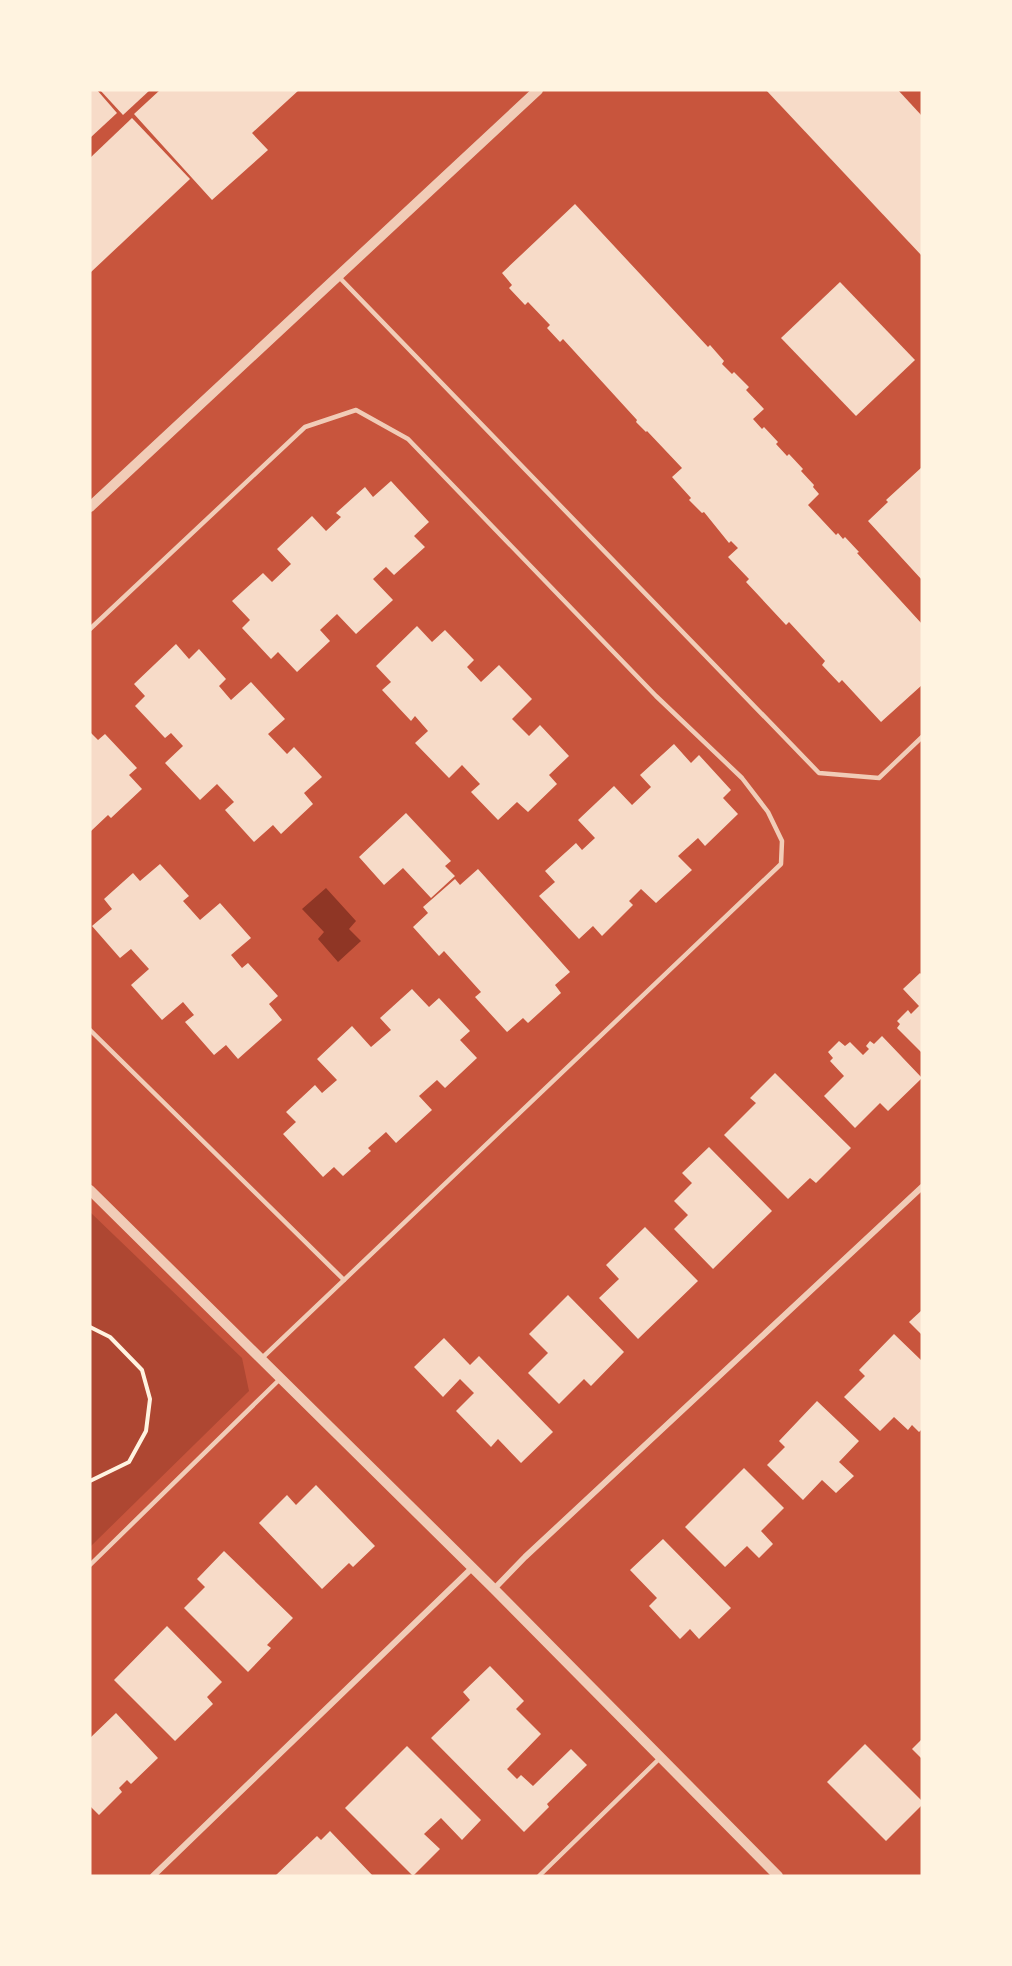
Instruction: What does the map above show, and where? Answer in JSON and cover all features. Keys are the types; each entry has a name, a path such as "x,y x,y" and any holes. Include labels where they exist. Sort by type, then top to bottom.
{"street":[{"path":"90,507 538,90"},
{"path":"494,1590 525,1557 922,1187"},
{"path":"90,1190 472,1568 778,1876"},
{"path":"153,1876 472,1568"}],"lane":[{"path":"338,276 819,773 879,778 922,737"},
{"path":"90,629 305,427 357,410 408,440 656,696 742,778 768,812 782,841 781,864 261,1359"},
{"path":"90,1030 344,1280"},
{"path":"90,1565 280,1379"},
{"path":"539,1876 660,1758"}],"path":[{"path":"90,1327 110,1337 142,1370 150,1399 146,1431 129,1462 90,1481"}],"shaded area":[{"path":"326,888 356,921 349,929 361,941 338,962 318,939 324,932 302,909"},
{"path":"90,1212 242,1358 249,1391 90,1547"}],"building":[{"path":"90,90 97,90 117,113 90,138"},
{"path":"100,90 150,90 123,115"},
{"path":"160,90 299,90 252,133 268,150 212,200 134,114"},
{"path":"766,90 898,90 922,116 922,256"},
{"path":"132,118 190,179 90,273 90,158"},
{"path":"575,204 708,347 710,345 724,361 722,364 749,387 746,390 764,409 753,419 778,442 776,444 787,456 789,454 803,469 801,471 819,494 808,505 836,535 838,533 843,539 845,537 922,624 922,685 881,722 842,680 839,683 822,665 825,661 789,622 786,625 746,582 749,579 728,557 738,548 731,541 729,543 704,512 702,513 689,500 691,498 672,477 682,468 636,422 637,420 563,339 560,342 547,328 550,325 528,302 525,305 509,288 512,285 502,273"},
{"path":"840,282 915,360 856,416 781,338"},
{"path":"922,467 922,580 868,521 888,502 886,500"},
{"path":"391,481 429,522 414,536 425,547 394,575 386,567 373,579 393,600 356,634 337,614 320,630 330,641 297,672 278,652 271,659 242,628 250,620 232,601 263,573 272,582 291,564 277,549 312,516 326,531 341,517 336,513 365,487 373,497"},
{"path":"417,626 432,642 445,630 474,660 467,667 481,682 499,665 532,699 512,719 529,736 540,725 569,756 549,775 557,784 528,812 517,802 498,820 471,792 480,784 462,765 449,778 415,743 428,731 415,716 411,721 382,690 391,682 376,666"},
{"path":"176,644 189,659 199,649 226,679 219,686 231,700 251,682 285,719 268,734 287,754 294,747 322,777 304,793 313,804 281,834 273,825 254,842 225,810 234,802 217,784 200,800 165,763 183,746 171,733 165,738 135,706 145,696 134,684"},
{"path":"90,732 98,740 105,734 137,768 129,775 142,789 111,818 108,815 90,832"},
{"path":"674,744 691,763 699,755 731,790 723,798 738,814 705,846 698,838 678,856 692,870 656,903 641,889 629,901 633,905 602,936 593,926 579,939 539,896 555,882 545,871 576,843 582,850 595,838 578,820 614,786 632,805 651,787 640,775"},
{"path":"406,813 451,861 445,866 455,876 431,898 403,868 384,885 359,857"},
{"path":"160,864 189,896 183,901 200,920 220,903 251,938 231,955 242,968 248,963 278,996 269,1004 282,1020 238,1059 226,1045 214,1055 185,1022 194,1015 183,1002 162,1020 131,985 149,969 131,949 120,958 92,926 112,909 104,899 133,873 140,881"},
{"path":"478,869 570,972 555,985 561,993 528,1023 523,1018 507,1032 475,997 481,992 444,951 439,956 413,927 428,913 423,907 455,879 460,885"},
{"path":"920,973 922,975 922,1053 897,1028 900,1024 897,1021 908,1010 911,1014 919,1006 903,989"},
{"path":"412,989 429,1007 439,998 470,1031 460,1040 477,1058 445,1088 437,1080 419,1096 432,1110 396,1143 386,1132 368,1148 371,1151 343,1176 334,1167 323,1177 283,1134 296,1122 286,1112 315,1085 322,1093 337,1080 317,1059 352,1026 371,1047 391,1030 380,1018"},
{"path":"882,1036 922,1078 888,1111 880,1103 855,1128 824,1096 844,1076 830,1061 833,1058 828,1052 839,1041 845,1046 850,1042 863,1055 869,1049 866,1046 870,1041 874,1044"},
{"path":"775,1073 851,1148 816,1183 810,1178 788,1199 724,1135 756,1103 750,1098"},
{"path":"709,1147 772,1211 713,1269 674,1229 688,1215 674,1201 692,1183 682,1173"},
{"path":"645,1227 698,1281 638,1339 599,1298 619,1279 606,1265"},
{"path":"568,1295 624,1352 591,1386 584,1379 559,1404 528,1373 548,1353 529,1334"},
{"path":"922,1310 922,1335 909,1322"},
{"path":"894,1334 922,1361 922,1429 919,1432 912,1425 908,1430 894,1417 880,1431 844,1397 865,1376 859,1370"},
{"path":"444,1338 470,1365 479,1356 553,1432 521,1463 498,1439 491,1447 456,1411 474,1393 460,1379 443,1397 414,1367"},
{"path":"817,1401 859,1441 839,1462 854,1476 836,1493 822,1480 803,1500 767,1465 785,1447 779,1441"},
{"path":"744,1468 784,1508 761,1531 773,1544 759,1558 747,1546 725,1567 685,1527"},
{"path":"316,1485 375,1546 353,1567 349,1563 322,1589 259,1523 287,1495 296,1505"},
{"path":"663,1539 731,1608 699,1639 690,1629 680,1639 649,1606 657,1598 630,1570"},
{"path":"224,1551 293,1618 267,1645 271,1648 248,1672 184,1608 205,1587 197,1579"},
{"path":"167,1626 222,1682 207,1697 213,1704 175,1741 114,1680"},
{"path":"490,1666 524,1701 516,1709 541,1734 507,1769 517,1779 521,1775 533,1786 571,1749 587,1765 547,1804 549,1807 524,1832 431,1738 470,1700 463,1692"},
{"path":"116,1713 158,1758 131,1784 127,1780 119,1788 122,1792 99,1815 90,1806 90,1738"},
{"path":"922,1739 922,1759 912,1749"},
{"path":"865,1744 922,1801 922,1805 886,1841 827,1782"},
{"path":"407,1746 481,1820 462,1840 441,1818 424,1834 440,1849 413,1876 345,1808"},
{"path":"330,1831 373,1876 275,1876 317,1836 321,1840"}]}
